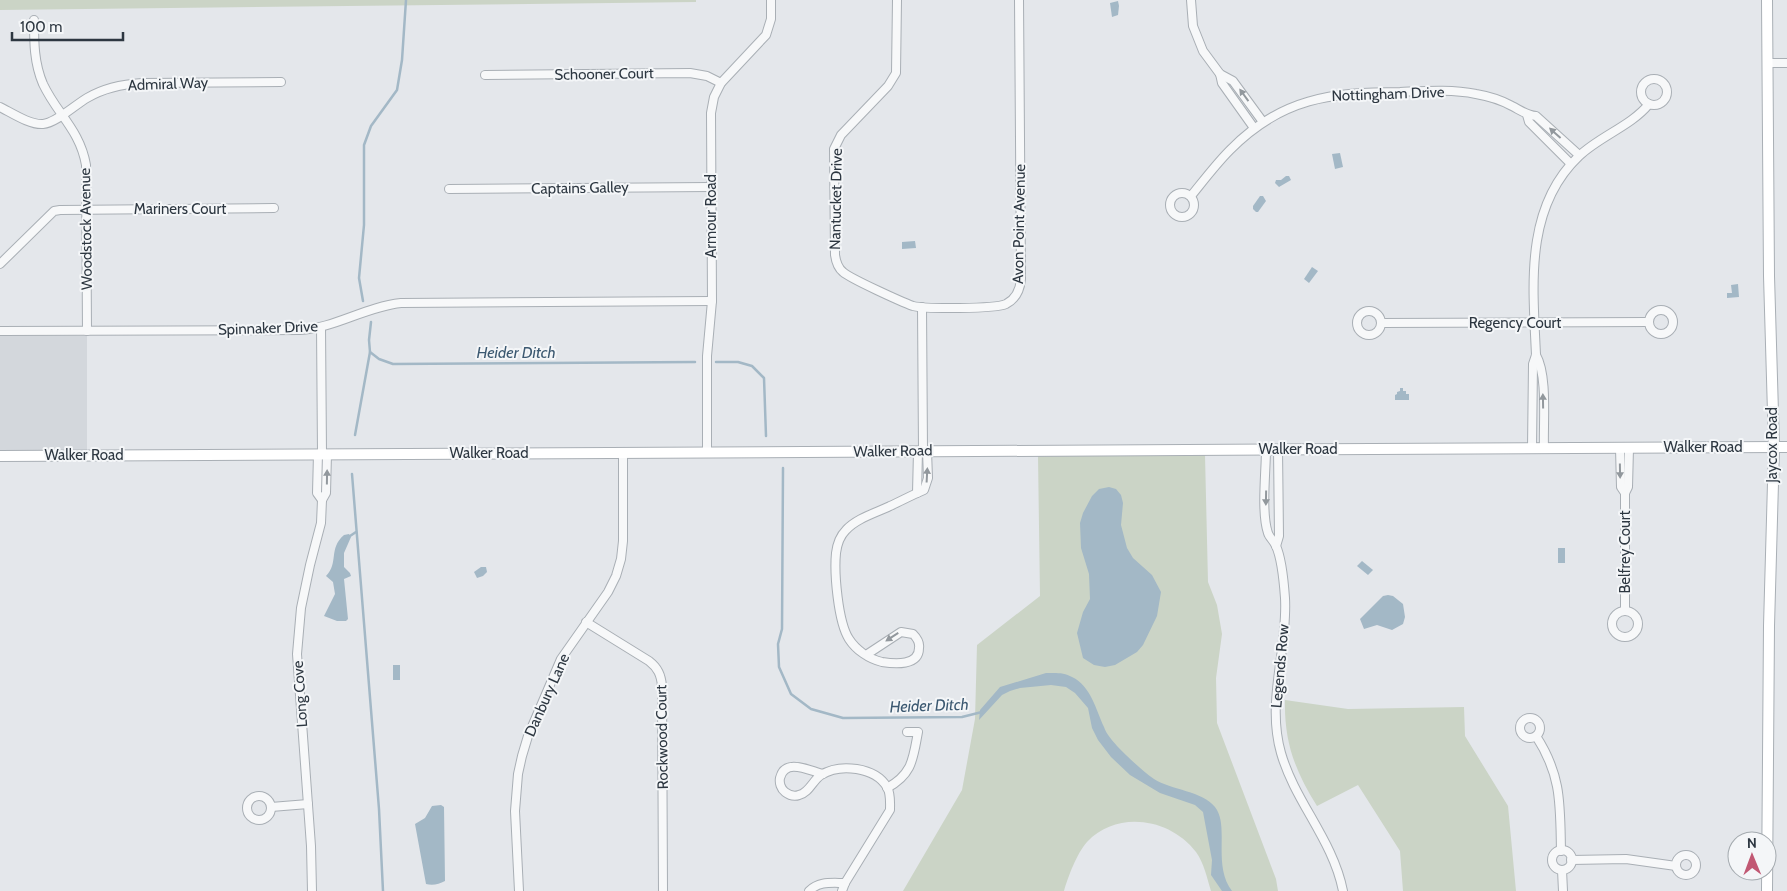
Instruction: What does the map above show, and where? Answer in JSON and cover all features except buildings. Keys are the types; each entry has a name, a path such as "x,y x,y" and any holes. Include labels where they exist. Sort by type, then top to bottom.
{"street":[{"name":"Armour Road","path":"707,452 707,356 712,301 711,113 714,97 721,83 766,35 771,19 771,0"},
{"name":"Nantucket Drive","path":"897,0 896,73 888,86 841,135 834,150 834,256 839,268 850,277 908,304 922,307"},
{"name":"Avon Point Avenue","path":"922,307 997,306 1010,302 1019,291 1021,279 1019,0"},
{"path":"1191,0 1193,26 1207,59 1220,74 1233,80 1263,122"},
{"name":"Jaycox Road","path":"1767,0 1769,276 1774,447 1769,626 1767,891"},
{"name":"Woodstock Avenue","path":"34,20 35,53 38,70 48,93 77,135 84,152 87,209 87,331"},
{"path":"1768,63 1787,63"},
{"name":"Schooner Court","path":"485,75 690,73 706,76 721,83"},
{"path":"1220,74 1222,83 1254,128"},
{"name":"Admiral Way","path":"0,107 42,124 95,94 123,85 281,82"},
{"name":"Nottingham Drive","path":"1191,196 1230,149 1254,128 1285,110 1333,95 1367,92 1448,91 1474,93 1499,100 1527,115 1536,116 1579,155"},
{"path":"1532,448 1533,364 1536,355 1534,253 1539,227 1554,190 1579,155 1640,114 1649,104"},
{"name":"Nottingham Drive","path":"1527,115 1529,122 1571,164"},
{"name":"Captains Galley","path":"449,189 711,187"},
{"name":"Mariners Court","path":"0,264 54,211 87,209 274,208"},
{"name":"Spinnaker Drive","path":"0,331 300,330 321,327 370,309 401,303 712,301"},
{"path":"866,655 901,632 913,634 920,645 916,657 904,663 878,661 866,655 856,648 842,627 836,553 839,540 847,529 917,493 923,451 922,307"},
{"name":"Regency Court","path":"1381,323 1649,322"},
{"name":"Long Cove","path":"312,891 308,804 297,654 301,608 321,523 322,500 317,493 322,454 321,327"},
{"path":"1536,355 1541,363 1544,448"},
{"name":"Walker Road","path":"0,456 1787,447"},
{"name":"Belfrey Court","path":"1624,448 1620,487 1625,493 1625,611"},
{"name":"Legends Row","path":"1266,449 1265,514 1268,533 1276,546"},
{"name":"Legends Row","path":"1278,449 1278,536 1276,546 1285,599 1275,722 1280,752 1290,780 1324,838 1343,891"},
{"name":"Danbury Lane","path":"518,891 515,811 518,774 522,756 528,736 561,659 608,592 616,576 623,542 623,453"},
{"name":"Rockwood Court","path":"586,622 649,661 660,672 662,686 663,891"},
{"path":"887,788 906,775 912,762 918,732 907,732"},
{"path":"1536,736 1548,754 1558,786 1561,851"},
{"path":"809,891 826,882 843,887 890,810 887,788 877,776 865,771 834,770 823,774 817,778 806,792 798,796 785,792 780,780 783,772 790,767 799,766 823,774"},
{"path":"271,807 308,804"},
{"path":"1561,851 1567,852 1572,860 1568,868 1562,870 1556,868 1552,860 1555,854 1561,851"},
{"path":"1572,860 1626,859 1676,866"},
{"path":"1562,870 1563,891"}],"shaded area":[{"path":"0,336 87,336 87,450 0,450"}],"green space":[{"path":"0,0 696,0 696,2 0,10"},
{"path":"1205,455 1208,582 1217,605 1222,634 1216,678 1217,723 1276,879 1278,891 1211,891 1201,861 1185,840 1158,825 1128,822 1113,825 1099,832 1087,842 1076,859 1064,891 903,891 962,790 975,719 977,645 1040,596 1038,456"},
{"path":"1285,700 1348,709 1464,707 1465,736 1508,806 1516,891 1403,891 1400,851 1358,785 1317,806 1292,756 1286,729"}],"water":[{"path":"1118,1 1118,15 1112,17 1110,3"},
{"path":"1340,153 1343,167 1335,169 1332,154"},
{"path":"1289,176 1291,180 1279,187 1275,183 1276,180 1281,180"},
{"path":"1260,196 1263,196 1266,201 1256,212 1253,206"},
{"path":"915,241 916,248 902,249 902,242"},
{"path":"1312,267 1318,271 1309,283 1304,279"},
{"path":"1738,284 1739,297 1727,298 1727,293 1732,293 1731,285"},
{"path":"1400,388 1406,391 1406,394 1409,394 1409,400 1395,400 1395,395 1400,391"},
{"path":"1109,487 1116,489 1121,495 1123,503 1121,525 1127,548 1133,558 1152,575 1161,592 1157,616 1143,645 1137,652 1115,665 1105,667 1094,665 1083,658 1077,633 1083,612 1090,599 1089,574 1081,548 1080,523 1092,496 1099,489"},
{"path":"349,534 351,537 344,553 344,567 351,576 344,579 348,619 346,621 337,621 324,616 335,594 333,582 326,576 332,566 336,545 344,535"},
{"path":"1558,548 1565,548 1565,563 1558,563"},
{"path":"1362,561 1373,570 1368,575 1357,566"},
{"path":"481,567 486,567 487,572 477,578 474,572"},
{"path":"1383,596 1393,596 1403,604 1405,617 1403,624 1392,630 1377,625 1364,629 1360,619"},
{"path":"393,665 400,665 400,680 393,680"},
{"path":"1046,673 1066,674 1084,686 1092,699 1105,730 1117,746 1139,768 1161,783 1203,797 1215,807 1221,824 1223,870 1226,881 1232,891 1222,891 1211,875 1212,860 1203,812 1195,805 1160,793 1130,775 1111,757 1098,740 1092,728 1088,708 1075,693 1066,687 1051,685 1020,688 1002,695 979,720 980,710 1000,687"},
{"path":"441,805 444,807 445,881 429,885 426,884 415,824 425,818 432,806"}],"waterway":[{"name":"Heider Ditch","path":"363,301 359,278 364,225 364,145 371,126 397,90 402,60 406,0"},
{"name":"Heider Ditch","path":"371,322 370,352 379,359 393,364 695,362"},
{"path":"355,435 370,352"},
{"name":"Heider Ditch","path":"716,362 738,362 752,366 764,378 766,436"},
{"name":"Heider Ditch","path":"783,468 782,629 778,644 779,667 791,694 811,709 843,718 962,717 982,712"},
{"path":"352,474 379,809 383,891"},
{"path":"350,536 356,532"}]}
